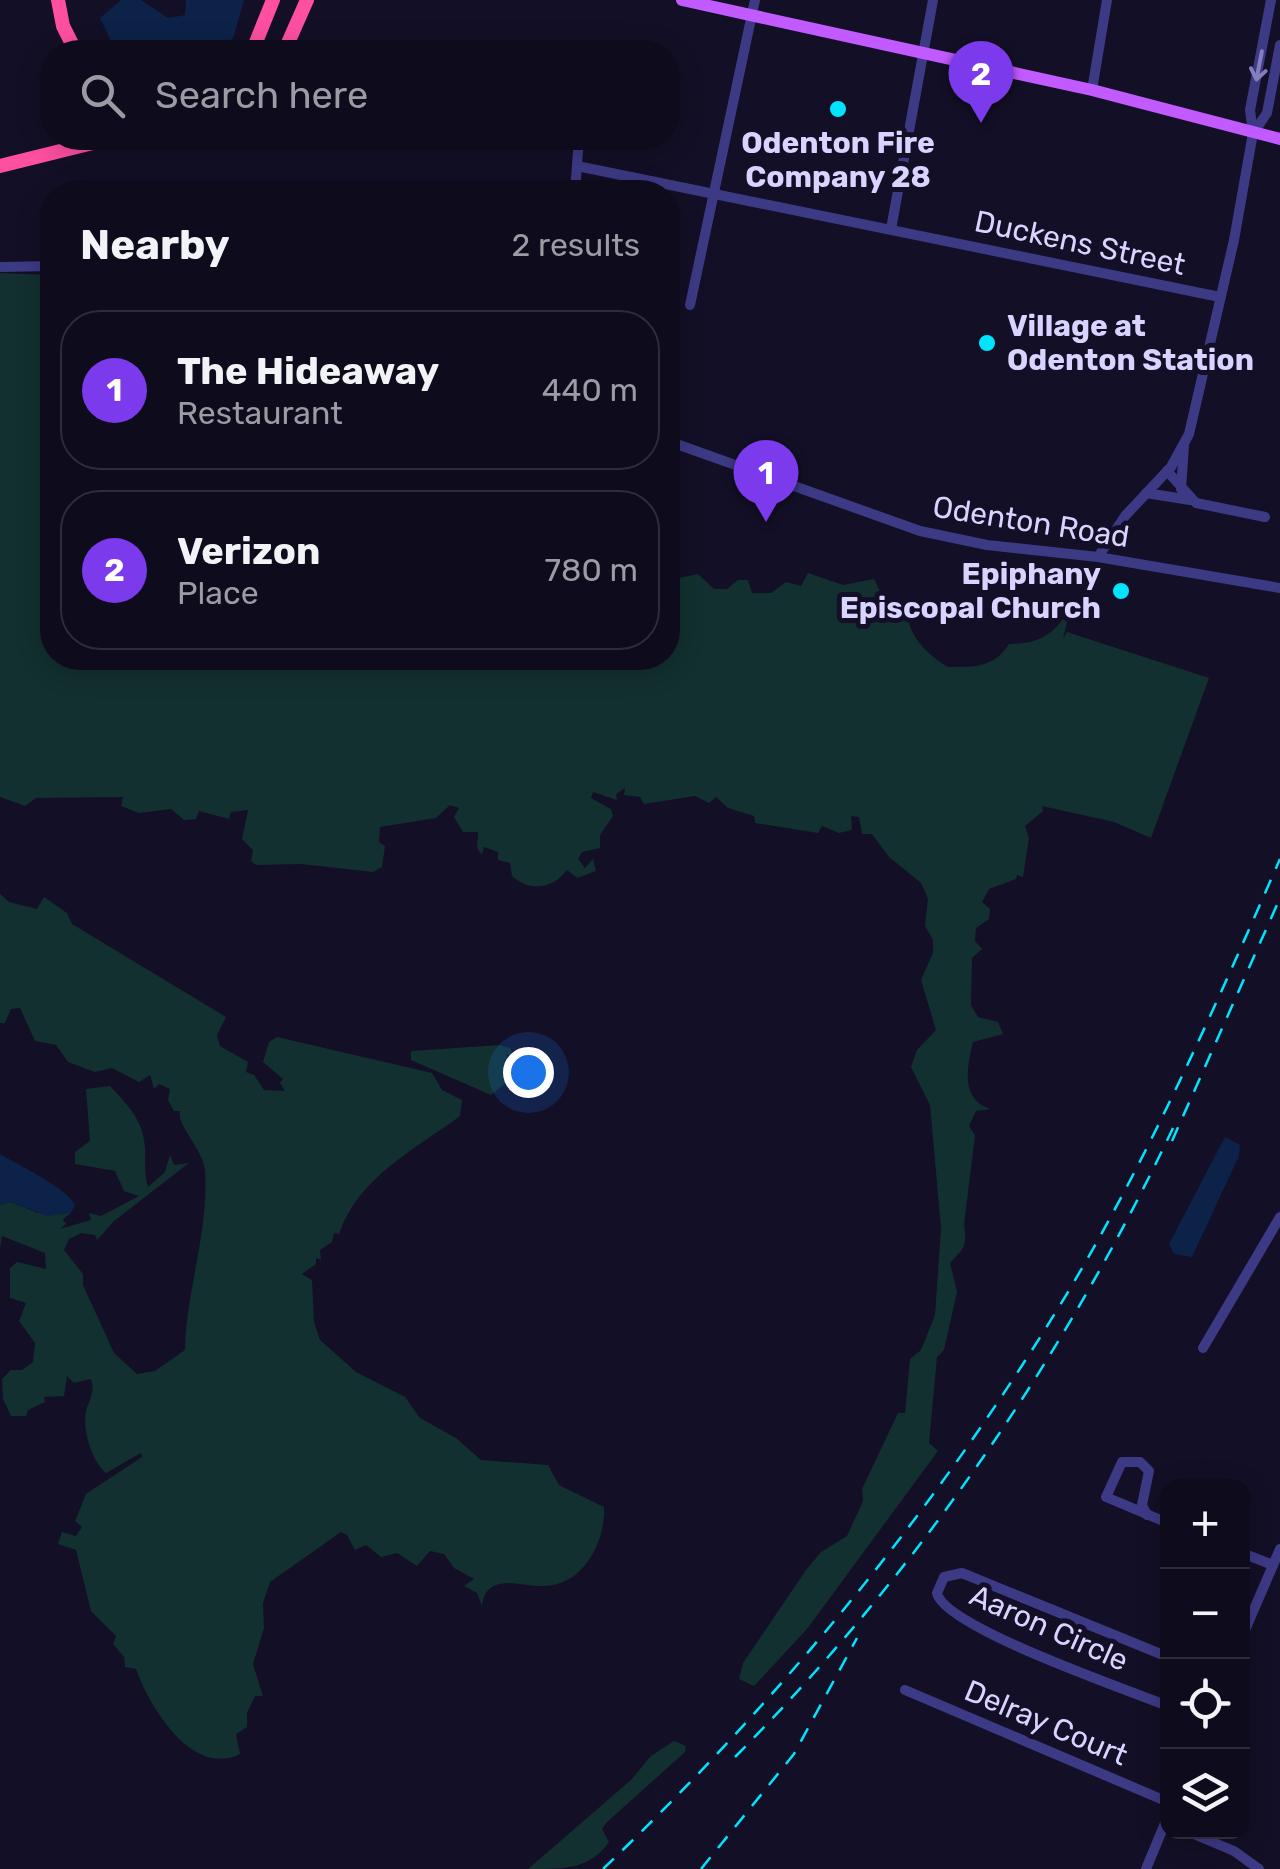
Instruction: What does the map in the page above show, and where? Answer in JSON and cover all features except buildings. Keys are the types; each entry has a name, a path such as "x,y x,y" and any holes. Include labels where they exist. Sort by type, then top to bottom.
{"highway":[{"path":"58,0 62,26 70,40"},
{"path":"287,40 298,0"},
{"path":"290,40 308,0"},
{"path":"257,40 271,5"},
{"path":"0,166 64,150"}],"main road":[{"path":"682,0 1092,90 1280,139"}],"street":[{"path":"690,306 755,0"},
{"path":"891,229 933,0"},
{"path":"1092,90 1107,0"},
{"path":"1181,489 1184,446 1220,298 1253,133 1250,110 1271,0"},
{"path":"1253,133 1267,113 1280,45"},
{"path":"576,180 578,150"},
{"name":"Duckens Street","path":"577,166 646,180"},
{"name":"Duckens Street","path":"680,187 1220,298"},
{"path":"0,267 40,266"},
{"name":"Odenton Road","path":"680,445 920,531 986,545 1098,557 1280,588"},
{"path":"1098,557 1124,516 1166,472 1184,446"},
{"path":"1166,472 1190,500"},
{"path":"1146,493 1265,517"},
{"path":"1203,1348 1266,1248 1280,1217"},
{"path":"1266,1248 1280,1254"},
{"path":"1148,1515 1142,1505 1149,1471 1134,1460 1122,1462 1106,1497 1148,1515 1160,1520"},
{"path":"1250,1554 1277,1558 1250,1619"},
{"name":"Aaron Circle","path":"1160,1654 962,1573 944,1576 937,1593 953,1615 980,1630 1160,1703"},
{"name":"Delray Court","path":"905,1690 1160,1799"},
{"path":"1146,1869 1160,1836"},
{"path":"1206,1839 1234,1850 1259,1869"}],"green space":[{"path":"0,273 40,275 40,670 680,670 680,578 698,574 714,589 727,589 738,580 748,580 752,593 771,593 786,582 801,586 808,573 843,585 874,579 886,603 907,614 921,645 948,667 990,662 1009,644 1045,636 1070,609 1063,639 1067,632 1209,678 1151,838 1114,822 1042,806 1043,811 1025,826 1029,838 1023,877 1017,875 1016,879 989,889 982,902 990,909 989,919 976,928 975,941 982,949 972,958 971,1005 978,1017 998,1022 1003,1034 973,1042 969,1062 970,1090 981,1105 991,1109 976,1111 969,1126 975,1135 965,1239 963,1248 950,1263 957,1292 944,1350 937,1357 929,1443 938,1451 807,1629 754,1686 739,1679 743,1663 806,1570 821,1552 847,1536 863,1501 862,1489 898,1413 905,1413 910,1359 921,1350 935,1315 941,1228 930,1105 911,1067 917,1050 936,1030 921,980 933,953 933,940 925,926 928,899 921,883 889,857 872,834 862,834 859,817 851,816 852,830 839,833 822,826 818,833 755,823 754,816 728,808 716,797 709,803 695,796 644,804 640,797 624,795 625,788 616,794 617,800 593,792 591,798 611,809 613,816 600,835 600,848 582,852 578,859 585,868 593,859 596,871 577,878 567,870 555,881 541,886 512,876 510,863 498,860 498,852 484,847 482,855 477,848 478,832 463,832 454,817 459,808 450,805 436,818 380,827 379,842 385,846 382,867 373,872 301,864 256,865 251,861 253,850 242,839 248,810 231,812 229,819 199,811 196,819 184,820 171,809 139,813 121,806 123,797 36,798 25,806 0,797"},
{"path":"0,894 9,902 37,909 44,897 67,913 72,924 226,1017 217,1035 220,1046 248,1062 246,1072 254,1075 264,1090 285,1091 280,1083 283,1079 263,1062 269,1042 277,1037 432,1073 442,1090 462,1100 460,1116 374,1180 348,1214 339,1234 334,1233 332,1242 320,1250 321,1260 316,1258 316,1264 302,1274 312,1280 314,1322 320,1340 356,1372 405,1397 420,1418 456,1438 481,1460 548,1465 559,1485 604,1507 596,1546 571,1578 545,1586 497,1585 485,1595 482,1606 477,1593 464,1586 474,1579 454,1568 444,1554 430,1551 417,1566 397,1553 381,1557 366,1545 355,1550 341,1532 270,1582 263,1603 264,1628 253,1664 263,1696 255,1696 247,1713 247,1727 236,1734 240,1754 222,1759 189,1747 162,1718 136,1669 125,1667 124,1657 113,1644 116,1636 91,1611 76,1550 58,1544 62,1532 76,1536 82,1527 75,1521 86,1494 142,1457 141,1453 106,1473 96,1461 85,1427 91,1379 74,1383 67,1376 64,1396 44,1397 45,1402 28,1410 26,1416 11,1416 3,1399 2,1379 11,1370 22,1370 33,1362 35,1343 19,1321 26,1303 10,1298 10,1268 17,1262 46,1269 45,1253 2,1236 0,1248 0,1205 11,1202 38,1213 71,1213 63,1219 66,1224 60,1229 91,1220 89,1213 101,1216 139,1196 124,1191 115,1171 75,1164 75,1152 90,1141 86,1089 110,1086 136,1117 144,1140 148,1187 165,1172 170,1155 174,1165 189,1163 114,1221 97,1240 95,1235 81,1233 69,1239 64,1250 83,1274 83,1285 114,1353 137,1374 155,1371 185,1350 204,1216 203,1163 182,1123 180,1111 174,1111 168,1100 170,1089 159,1084 154,1089 150,1075 139,1082 112,1068 95,1072 68,1062 56,1045 35,1041 20,1008 11,1009 5,1023 0,1023"},
{"path":"500,1045 510,1048 514,1057 506,1054 509,1063 515,1056 519,1061 523,1059 522,1070 491,1095 411,1060 411,1051"},
{"path":"674,1741 686,1746 685,1752 606,1823 602,1829 609,1842 602,1851 576,1866 528,1869 631,1780 651,1756"}],"water":[{"path":"121,0 141,0 168,18 185,15 186,0 244,0 231,40 110,40 100,18"},
{"path":"1225,1137 1240,1145 1239,1156 1192,1257 1174,1254 1169,1244"},
{"path":"0,1154 63,1192 75,1205 71,1213 47,1216 11,1202 0,1205"}],"railway":[{"path":"603,1869 797,1666 914,1520 1021,1367 1101,1235 1156,1130 1280,859"},
{"path":"1172,1141 1280,898"},
{"path":"735,1757 864,1615 981,1461 1084,1298 1173,1128"},
{"path":"701,1869 794,1754 857,1638"}],"place":[{"name":"Odenton Fire Company 28","path":"838,109"},
{"name":"Verizon","path":"981,123"},
{"name":"Village at Odenton Station","path":"987,343"},
{"name":"The Hideaway","path":"766,522"},
{"name":"Epiphany Episcopal Church","path":"1121,591"}]}
